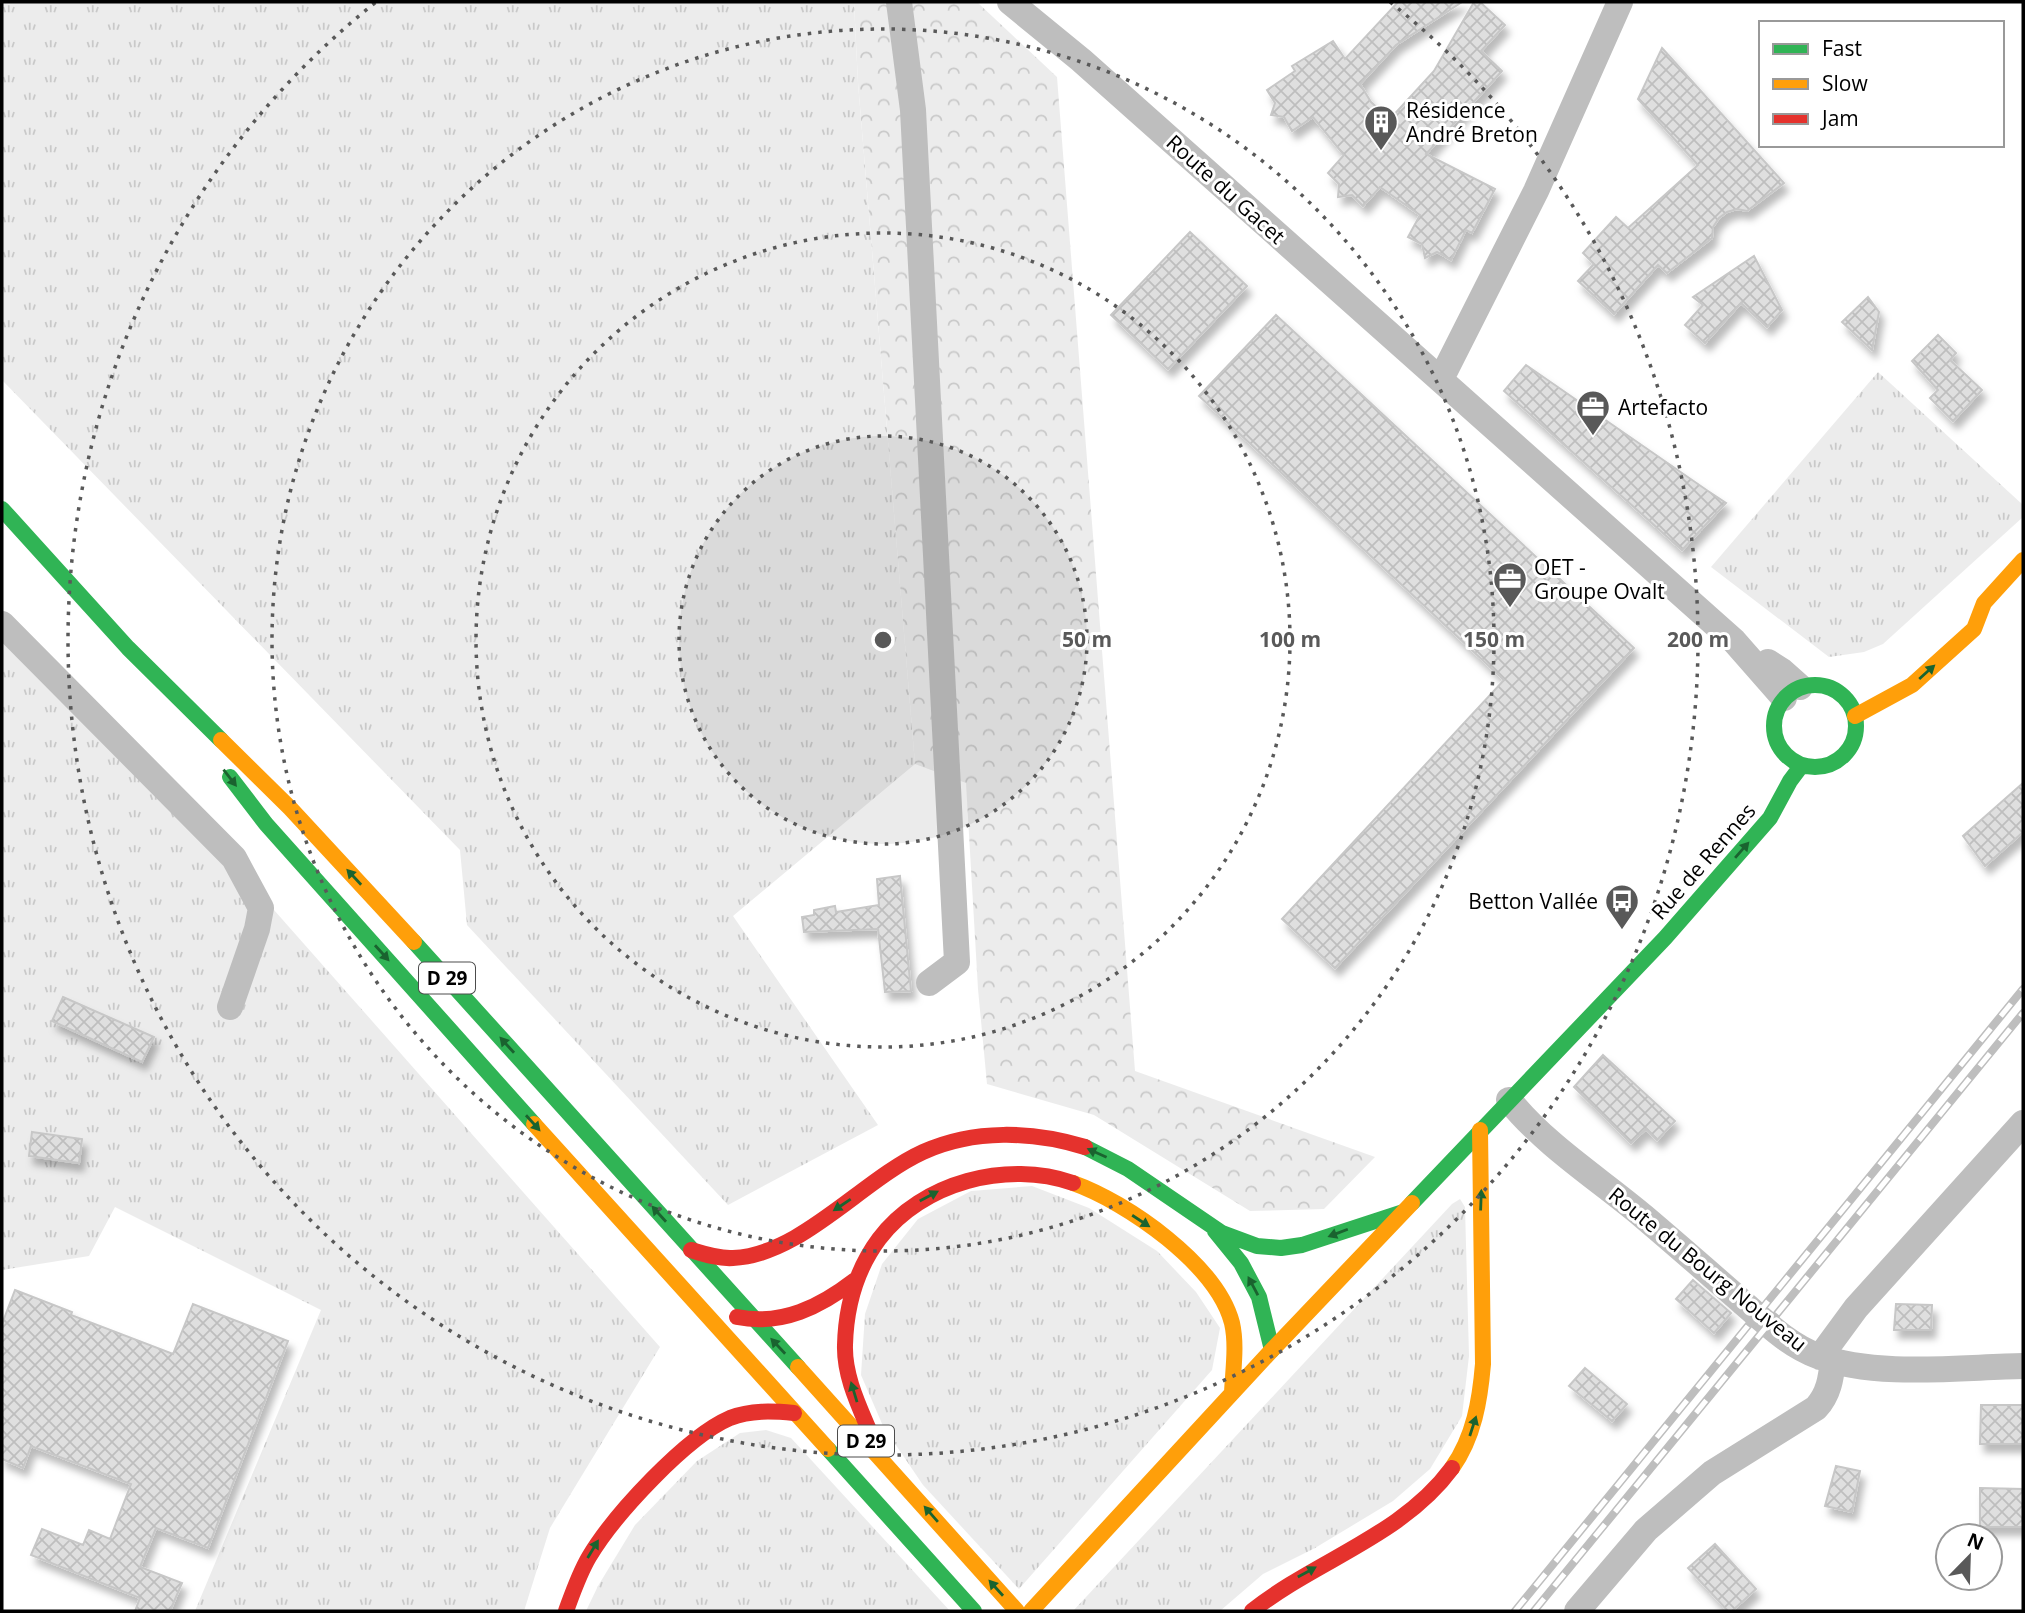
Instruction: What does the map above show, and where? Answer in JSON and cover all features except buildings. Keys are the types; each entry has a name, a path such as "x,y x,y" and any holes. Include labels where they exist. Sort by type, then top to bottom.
{"main road":[{"name":"D 29","path":"2,509 128,648 290,808 452,983 1017,1611"},
{"path":"1855,716 1912,685 1974,629 1984,603 2023,560"},
{"path":"1966,610 1984,603"},
{"name":"D 29","path":"128,648 266,824 974,1611"},
{"path":"1811,685 1834,689 1843,696 1855,716 1856,731 1852,744 1843,756 1831,764 1817,767 1802,765 1782,751 1775,739 1773,724 1776,710 1792,692 1811,685"},
{"path":"1843,696 1863,686"},
{"path":"1772,766 1782,751"},
{"name":"Rue de Rennes","path":"1665,939 1770,818 1802,765"},
{"name":"Rue de Rennes","path":"1665,939 1732,837"},
{"path":"1031,1611 1272,1350 1665,939"},
{"path":"1252,1611 1286,1584 1408,1514 1427,1499 1462,1455 1481,1400 1484,1365 1480,1229 1483,1170 1480,1130"},
{"path":"691,1250 734,1259 772,1249 902,1164 946,1143 1005,1134 1064,1140 1095,1152 1127,1167 1215,1231 1247,1244 1270,1248 1293,1247 1403,1212"},
{"path":"879,1455 854,1394 848,1369 846,1324 855,1280 876,1243 912,1205 959,1182 992,1174 1050,1177 1079,1186 1115,1204 1156,1231 1184,1254 1223,1302 1232,1324 1232,1393"},
{"path":"1215,1231 1241,1263 1259,1297 1272,1350"},
{"name":"D 29","path":"666,1269 735,1316 754,1320"},
{"path":"754,1320 800,1313 836,1296 855,1280"},
{"path":"566,1611 576,1578 596,1543 616,1518 694,1440 715,1425 758,1410 794,1413"}],"street":[{"path":"899,2 913,110 957,962 929,983"},
{"name":"Route du Gacet","path":"1010,2 1081,60 1734,641 1782,671 1792,692"},
{"path":"1441,379 1536,191 1620,2"},
{"path":"2,624 234,858 261,908 257,929 230,1007"},
{"name":"Route du Bourg Nouveau","path":"1509,1100 1527,1122 1642,1215 1792,1344 1826,1359 1875,1368 2023,1366"},
{"path":"1577,1611 1646,1530 1712,1473 1816,1408 1824,1400 1829,1388 1826,1359 1856,1308 2023,1123"}],"green space":[{"path":"2,2 854,2 858,83 915,764 733,916 878,1125 728,1205 467,925 460,850 2,380"},
{"path":"854,2 977,2 1057,77 1135,1071 1375,1157 1324,1209 1250,1211 1094,1115 987,1084 978,989 966,783 915,764 858,83"},
{"path":"1878,372 2023,505 2023,517 1883,644 1864,652 1829,657 1711,567"},
{"path":"2,611 259,893 660,1347 550,1528 524,1611 195,1611 321,1310 115,1207 89,1256 2,1270"},
{"path":"1032,1186 1089,1208 1157,1251 1196,1292 1220,1328 1212,1370 1019,1589 923,1485 883,1426 861,1375 865,1314 882,1264 918,1219 971,1191"},
{"path":"1460,1199 1465,1207 1469,1356 1462,1416 1430,1469 1393,1501 1315,1548 1263,1574 1220,1611 1073,1611 1452,1204"},
{"path":"766,1430 791,1438 950,1611 586,1611 635,1525 697,1461 740,1433"}],"railway":[{"path":"1515,1611 2023,989"},
{"path":"1534,1611 2023,1013"}],"traffic: fast":[{"path":"2,509 128,648 221,740"},
{"path":"1815,685 1831,688 1844,697 1853,710 1856,726 1853,742 1844,755 1831,764 1815,767 1799,764 1786,755 1777,742 1774,726 1777,710 1786,697 1799,688 1815,685"},
{"path":"1412,1203 1665,938 1770,818 1802,765"},
{"path":"230,777 266,824 534,1124"},
{"path":"414,942 798,1367"},
{"path":"1085,1147 1128,1169 1222,1233 1257,1246 1281,1248 1302,1245 1403,1212"},
{"path":"1215,1231 1241,1263 1259,1297 1272,1350"},
{"path":"828,1449 974,1611"}],"traffic: slow":[{"path":"1855,716 1912,685 1974,629 1984,603 2023,560"},
{"path":"221,740 290,808 414,942"},
{"path":"534,1124 828,1449"},
{"path":"1452,1468 1466,1444 1475,1418 1483,1364 1480,1130"},
{"path":"1073,1183 1095,1192 1143,1220 1167,1238 1208,1279 1223,1301 1232,1323 1232,1393"},
{"path":"1031,1611 1412,1203"},
{"path":"798,1367 1017,1611"}],"traffic: jam":[{"path":"691,1250 733,1258 758,1254 783,1244 807,1231 900,1164 923,1152 962,1139 1024,1135 1085,1147"},
{"path":"872,1437 850,1381 845,1345 848,1317 858,1276 879,1239 897,1219 918,1203 967,1181 1021,1174 1047,1176 1073,1183"},
{"path":"737,1317 769,1319 800,1312 855,1280"},
{"path":"566,1611 582,1570 600,1540 633,1500 673,1459 712,1428 730,1418 762,1412 794,1413"},
{"path":"1252,1611 1303,1577 1384,1530 1432,1492 1452,1468"}],"place":[{"name":"Résidence André Breton","path":"1381,152"},
{"name":"Artefacto","path":"1593,437"},
{"name":"OET - Groupe Ovalt","path":"1510,609"},
{"name":"Betton Vallée","path":"1622,931"}]}
